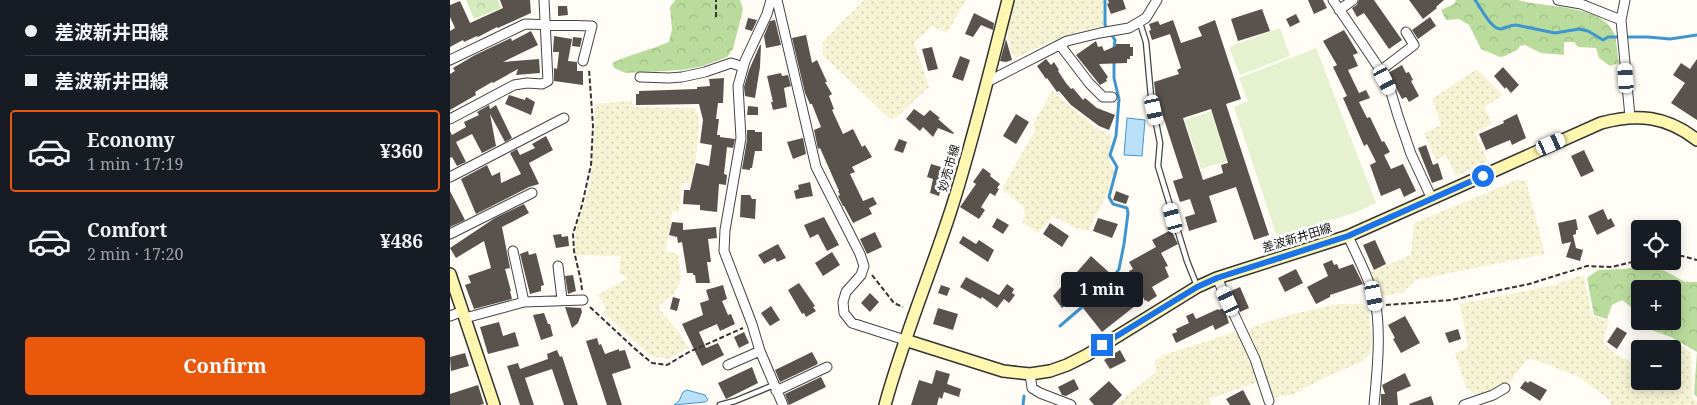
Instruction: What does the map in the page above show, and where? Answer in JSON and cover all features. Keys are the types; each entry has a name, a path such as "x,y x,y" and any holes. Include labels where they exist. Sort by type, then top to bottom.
{"main road":[{"name":"妙売市線","path":"885,405 905,340 951,209 1008,0"},
{"name":"差波新井田線","path":"905,340 1003,371 1030,374 1050,371 1087,355 1197,287 1217,278 1348,236 1594,126 1618,118 1648,118 1664,121 1681,128 1697,140"},
{"path":"450,274 494,405"}],"street":[{"path":"450,119 514,85 527,83 542,84 548,81 544,0"},
{"path":"770,0 767,14 744,67 738,86 741,138 725,230 724,251 752,324 760,351 783,405"},
{"path":"777,0 816,166 860,254 864,266 861,275 846,292 843,302 844,313 852,323 905,340"},
{"path":"987,82 1067,41 1130,28 1140,23 1151,11 1157,0"},
{"path":"1333,0 1390,89 1411,154 1432,199"},
{"path":"1339,10 1352,0"},
{"path":"1558,0 1581,4 1621,20"},
{"path":"1625,0 1621,20 1630,117"},
{"path":"450,60 525,24 546,24 592,26 586,63"},
{"path":"1380,71 1414,45 1406,32"},
{"path":"1060,45 1089,84 1103,97 1112,97"},
{"path":"640,77 682,77 731,64 744,67"},
{"path":"450,177 564,118"},
{"path":"450,234 532,193"},
{"path":"1348,236 1374,296 1376,308 1377,366 1374,405"},
{"path":"513,251 524,302"},
{"path":"558,266 562,300"},
{"path":"1217,278 1255,359 1269,401"},
{"path":"450,316 524,302 582,300"},
{"path":"728,366 760,351"},
{"path":"775,388 827,367"},
{"path":"1030,374 1032,388 1071,405"},
{"path":"1464,405 1479,403 1505,388"}],"lane":[{"path":"1140,23 1146,42 1151,97 1160,142 1158,166 1187,261 1197,287"},
{"path":"720,405 775,388"}],"path":[{"path":"716,0 716,17"},
{"path":"586,63 593,126 591,165 573,234 574,251 581,281 582,300 652,363 668,365 689,352 752,324"},
{"path":"1681,256 1697,260"},
{"path":"1376,308 1391,304 1451,300 1529,284 1587,266 1612,267 1631,262"},
{"path":"864,266 894,303 903,307"}],"shaded area":[{"path":"864,0 966,0 947,33 932,26 914,42 929,87 896,118 890,119 823,55 823,42"},
{"path":"1014,0 1103,0 1103,26 1082,30 1016,57 1011,51 1007,29"},
{"path":"1477,69 1503,95 1485,107 1492,124 1475,133 1488,161 1456,176 1446,155 1436,160 1424,133 1441,125 1432,99"},
{"path":"1052,91 1095,127 1112,136 1109,160 1114,170 1106,196 1088,231 1073,227 1053,216 1038,233 1022,222 1025,215 1023,206 1002,189 1035,130 1033,124"},
{"path":"632,101 633,107 696,108 699,123 696,157 690,184 682,183 679,212 672,211 666,251 678,254 681,280 675,292 658,307 678,331 688,348 669,359 654,357 647,353 603,312 606,308 598,295 628,278 619,273 621,256 575,255 575,234 590,184 595,104"},
{"path":"1517,180 1526,181 1545,254 1415,280 1404,292 1381,297 1371,272 1411,255 1414,223"},
{"path":"1584,276 1592,316 1609,321 1603,342 1615,354 1631,362 1631,390 1681,390 1681,346 1691,352 1692,397 1697,402 1697,405 1610,405 1611,401 1579,377 1536,360 1527,359 1510,382 1479,397 1466,387 1455,353 1468,348 1460,304 1555,285"},
{"path":"1338,304 1363,304 1369,312 1372,338 1370,354 1363,361 1294,394 1273,398 1249,330 1254,326 1289,315"},
{"path":"1238,331 1258,382 1209,399 1211,405 1116,405 1157,371 1154,361 1167,354"}],"green space":[{"path":"466,0 498,0 501,8 474,19"},
{"path":"675,0 740,0 743,9 733,49 727,57 703,66 682,70 626,73 614,68 612,63 669,42 672,29 670,7"},
{"path":"1456,0 1518,0 1585,12 1607,24 1614,33 1619,63 1610,66 1599,58 1596,48 1578,47 1574,42 1564,42 1564,55 1541,53 1525,45 1500,57 1481,49 1469,25 1459,19 1446,20 1441,10 1454,4"},
{"path":"1280,28 1290,56 1240,75 1229,47"},
{"path":"1316,48 1376,203 1357,212 1277,237 1234,107 1248,101 1239,78"},
{"path":"1211,111 1227,161 1201,169 1185,120"},
{"path":"1598,270 1660,270 1665,271 1685,282 1697,282 1697,352 1681,343 1681,340 1676,340 1651,330 1681,330 1681,280 1631,280 1631,307 1622,300 1612,305 1607,319 1594,315 1587,278"},
{"path":"1697,352 1697,397 1694,394"}],"water":[{"path":"1127,118 1145,120 1142,156 1124,155"},
{"path":"687,390 705,395 708,400 705,402 674,405 679,401 683,392"}],"building":[{"path":"500,0 530,0 531,13 478,37 464,42 463,40 450,47 450,31 455,28 450,17 450,5 460,1 470,23 503,8"},
{"path":"1108,0 1123,0 1126,9 1111,14 1107,4 1109,3"},
{"path":"1308,0 1323,0 1327,8 1314,14"},
{"path":"1359,0 1374,0 1402,40 1389,49 1364,13 1357,17 1352,8 1357,5"},
{"path":"1409,0 1444,0 1423,19"},
{"path":"558,6 567,6 568,15 558,16"},
{"path":"1262,9 1270,31 1238,41 1231,19"},
{"path":"974,13 994,23 993,30 981,25 973,37 965,34"},
{"path":"1296,14 1300,22 1290,27 1286,19"},
{"path":"1430,17 1436,26 1418,39 1412,30"},
{"path":"748,18 757,20 752,31 745,29"},
{"path":"775,20 781,45 766,48 764,36 770,21"},
{"path":"1173,20 1181,43 1202,36 1198,27 1215,20 1241,99 1226,104 1269,235 1254,240 1236,187 1209,196 1217,222 1189,231 1185,217 1195,214 1190,199 1180,202 1173,181 1183,178 1160,107 1157,107 1154,82 1179,74 1177,70 1181,68 1170,34 1152,40 1149,24 1158,21 1160,25","holes":["1211,109 1228,163 1221,165 1223,173 1203,180 1183,118"]},
{"path":"1344,30 1358,53 1353,55 1358,66 1348,70 1359,93 1366,90 1370,98 1359,102 1367,118 1370,117 1382,142 1384,141 1390,152 1384,155 1391,169 1403,164 1416,191 1404,197 1400,188 1381,196 1370,165 1376,162 1367,144 1364,146 1343,98 1347,96 1333,67 1337,65 1323,41"},
{"path":"531,31 538,45 503,62 539,59 540,73 516,75 518,69 475,92 476,95 450,110 450,74 455,71 453,68 475,55 511,38 512,41"},
{"path":"806,35 812,63 817,60 827,82 825,82 832,94 829,96 834,109 832,110 843,134 853,129 862,147 865,145 872,157 852,167 855,172 850,174 863,201 873,197 877,204 869,208 872,214 853,223 838,196 840,195 839,191 820,148 818,149 814,130 821,127 812,104 810,104 805,93 792,38"},
{"path":"554,36 572,39 568,61 577,62 577,71 583,71 583,85 554,81 554,68 557,69 559,52 553,52"},
{"path":"573,37 582,38 580,47 572,46"},
{"path":"1006,39 1012,60 1006,62 1000,61"},
{"path":"1096,41 1098,47 1102,46 1104,51 1116,46 1116,44 1130,44 1130,47 1133,47 1133,56 1127,59 1127,63 1099,64 1108,77 1107,81 1100,85 1076,55"},
{"path":"760,45 760,67 755,98 745,96 744,87"},
{"path":"932,47 938,69 928,71 922,49"},
{"path":"960,56 970,60 963,81 952,77"},
{"path":"1046,59 1051,65 1054,62 1066,83 1083,100 1085,98 1097,108 1115,115 1109,130 1099,126 1071,105 1059,91 1057,92 1037,66"},
{"path":"1697,59 1697,120 1671,103 1685,83 1673,75 1681,63 1690,69"},
{"path":"1402,65 1406,73 1409,72 1413,80 1411,81 1419,96 1409,102 1406,97 1402,99 1388,73"},
{"path":"1503,67 1519,85 1511,93 1494,76"},
{"path":"781,73 782,76 788,75 791,86 784,88 787,107 773,110 767,76"},
{"path":"724,78 723,103 718,103 716,119 719,119 717,135 735,139 733,148 727,147 724,174 727,175 726,185 719,184 717,212 700,210 700,205 683,204 684,190 690,190 696,163 709,166 712,145 700,143 703,120 699,104 636,105 636,94 639,94 639,91 697,89 697,87 710,86 709,79"},
{"path":"509,95 525,100 526,97 535,102 531,115 505,104"},
{"path":"489,105 490,109 496,105 512,138 505,142 490,114 496,146 482,153 472,134 456,142 466,162 457,166 452,157 450,158 450,131 452,135 466,127 464,122 479,115 477,112"},
{"path":"748,106 758,107 758,115 747,115"},
{"path":"914,109 924,116 930,110 954,133 938,128 933,137 923,127 920,131 906,119"},
{"path":"1016,114 1029,122 1016,144 1003,136"},
{"path":"1517,114 1526,138 1512,145 1510,140 1486,150 1479,134 1504,123 1503,121"},
{"path":"747,130 762,132 762,151 755,151 750,170 742,169"},
{"path":"546,136 553,150 529,163 539,184 529,187 476,214 461,179 487,165 492,176 500,172 501,183 521,174 510,153 517,149 520,155 535,148 532,144"},
{"path":"803,138 806,154 793,159 787,142"},
{"path":"899,139 907,142 903,153 894,150"},
{"path":"1426,145 1433,165 1438,163 1443,179 1432,183 1418,148"},
{"path":"1584,150 1594,171 1581,177 1571,156"},
{"path":"931,164 941,167 938,177 944,179 939,196 930,193 933,179 927,177"},
{"path":"983,168 1000,184 995,196 990,193 981,207 985,210 979,219 960,207 976,184 973,182"},
{"path":"810,182 813,196 796,199 794,191 799,189 798,185"},
{"path":"450,191 465,220 450,227"},
{"path":"1116,191 1129,196 1126,204 1113,200"},
{"path":"741,195 750,195 752,199 756,199 755,219 740,217"},
{"path":"524,204 529,213 502,227 510,268 505,269 512,299 474,309 465,285 471,283 468,276 491,268 484,241 456,258 450,248 495,218"},
{"path":"1603,209 1608,220 1611,218 1615,226 1597,235 1588,216"},
{"path":"824,217 839,245 827,251 818,234 810,238 804,225"},
{"path":"997,218 1009,225 1003,234 992,227"},
{"path":"1098,218 1118,224 1112,238 1093,231"},
{"path":"1576,219 1578,230 1573,235 1576,248 1583,250 1580,261 1566,257 1571,242 1562,244 1558,223"},
{"path":"672,222 683,223 683,230 716,227 717,238 708,239 711,262 707,262 710,283 696,283 695,275 687,273 682,242 678,243 677,237 669,235"},
{"path":"1050,223 1069,236 1062,247 1043,234"},
{"path":"1171,230 1178,244 1161,253 1168,266 1165,267 1169,277 1152,287 1157,296 1148,302 1145,301 1129,271 1133,269 1129,262 1156,247 1152,240"},
{"path":"875,232 882,247 867,254 860,239"},
{"path":"561,234 562,237 568,236 569,246 556,248 553,235"},
{"path":"963,236 976,244 979,240 994,250 988,262 959,243"},
{"path":"1375,240 1386,264 1374,270 1363,245"},
{"path":"778,244 786,258 777,262 775,258 764,264 758,255"},
{"path":"528,251 529,255 536,253 544,285 541,286 541,291 530,294 520,254"},
{"path":"832,252 840,265 823,276 815,263"},
{"path":"1091,256 1112,275 1135,306 1102,332 1083,308 1102,294 1088,282 1062,308 1053,296"},
{"path":"1332,260 1339,269 1353,264 1363,284 1330,295 1330,297 1316,304 1307,287 1328,276 1323,264"},
{"path":"1296,269 1303,283 1285,292 1278,278"},
{"path":"573,275 576,291 568,294 565,276"},
{"path":"966,277 999,295 1007,284 1014,289 1012,293 1015,295 1009,303 1004,299 997,308 982,297 981,299 960,287"},
{"path":"799,283 815,306 813,307 816,311 806,317 804,313 802,314 788,290"},
{"path":"723,285 727,299 722,301 728,315 731,314 735,324 720,331 717,324 699,332 706,348 718,343 724,355 702,366 682,324 703,315 700,303 709,300 706,290"},
{"path":"941,285 950,288 947,296 938,293"},
{"path":"1240,287 1249,308 1240,312 1231,291"},
{"path":"870,293 879,302 870,312 861,303"},
{"path":"673,297 680,299 677,311 670,309"},
{"path":"771,306 780,320 770,326 761,313"},
{"path":"565,307 581,308 582,312 578,323 572,328"},
{"path":"938,308 958,314 953,330 933,324"},
{"path":"1224,308 1229,323 1215,330 1213,325 1176,343 1172,334 1177,332 1176,329 1189,323 1186,316 1193,313 1196,319"},
{"path":"544,313 548,324 550,324 553,336 541,340 533,315"},
{"path":"1405,316 1420,343 1401,353 1388,325"},
{"path":"499,322 503,336 515,332 519,346 488,354 480,327"},
{"path":"1617,327 1627,333 1617,349 1607,342"},
{"path":"1458,329 1461,339 1449,343 1445,333"},
{"path":"744,332 749,343 739,348 734,337"},
{"path":"597,338 605,354 619,349 619,351 625,350 631,368 612,374 622,405 607,405 586,341"},
{"path":"557,350 560,357 562,356 578,405 564,405 552,369 525,378 534,405 520,405 507,366 518,363 520,369 548,359 547,354"},
{"path":"1120,350 1126,361 1110,369 1104,360"},
{"path":"812,352 818,363 816,365 780,382 775,370"},
{"path":"465,353 469,366 451,371 450,357"},
{"path":"752,367 758,383 726,399 718,383"},
{"path":"936,370 950,374 947,384 961,389 959,397 944,392 942,399 939,397 937,405 911,405 919,380 932,384"},
{"path":"1405,373 1411,386 1397,392 1398,405 1381,405 1381,394 1385,394 1382,385"},
{"path":"821,377 826,387 789,405 785,394"},
{"path":"1074,379 1079,389 1066,396 1062,395 1058,387"},
{"path":"1109,381 1122,395 1112,405 1094,405 1089,399"},
{"path":"1525,381 1528,383 1530,381 1547,390 1540,401 1520,388"},
{"path":"478,385 484,404 450,405 450,394"},
{"path":"1243,390 1251,405 1230,405 1226,399"},
{"path":"1431,396 1434,405 1409,404"}],"waterway":[{"path":"1105,0 1105,25 1115,40 1114,49"},
{"path":"1475,0 1493,26 1501,29 1512,25 1555,33 1579,29 1588,31 1603,40 1608,37 1670,39 1697,35"},
{"path":"1112,279 1119,269 1128,213 1127,208 1113,204 1109,197 1117,167 1110,155 1116,136 1119,99 1114,78 1114,60"},
{"path":"1060,326 1103,289"},
{"path":"1023,405 1024,396"}],"route":[{"path":"1102,345 1197,287 1217,278 1348,236 1483,176"}]}
